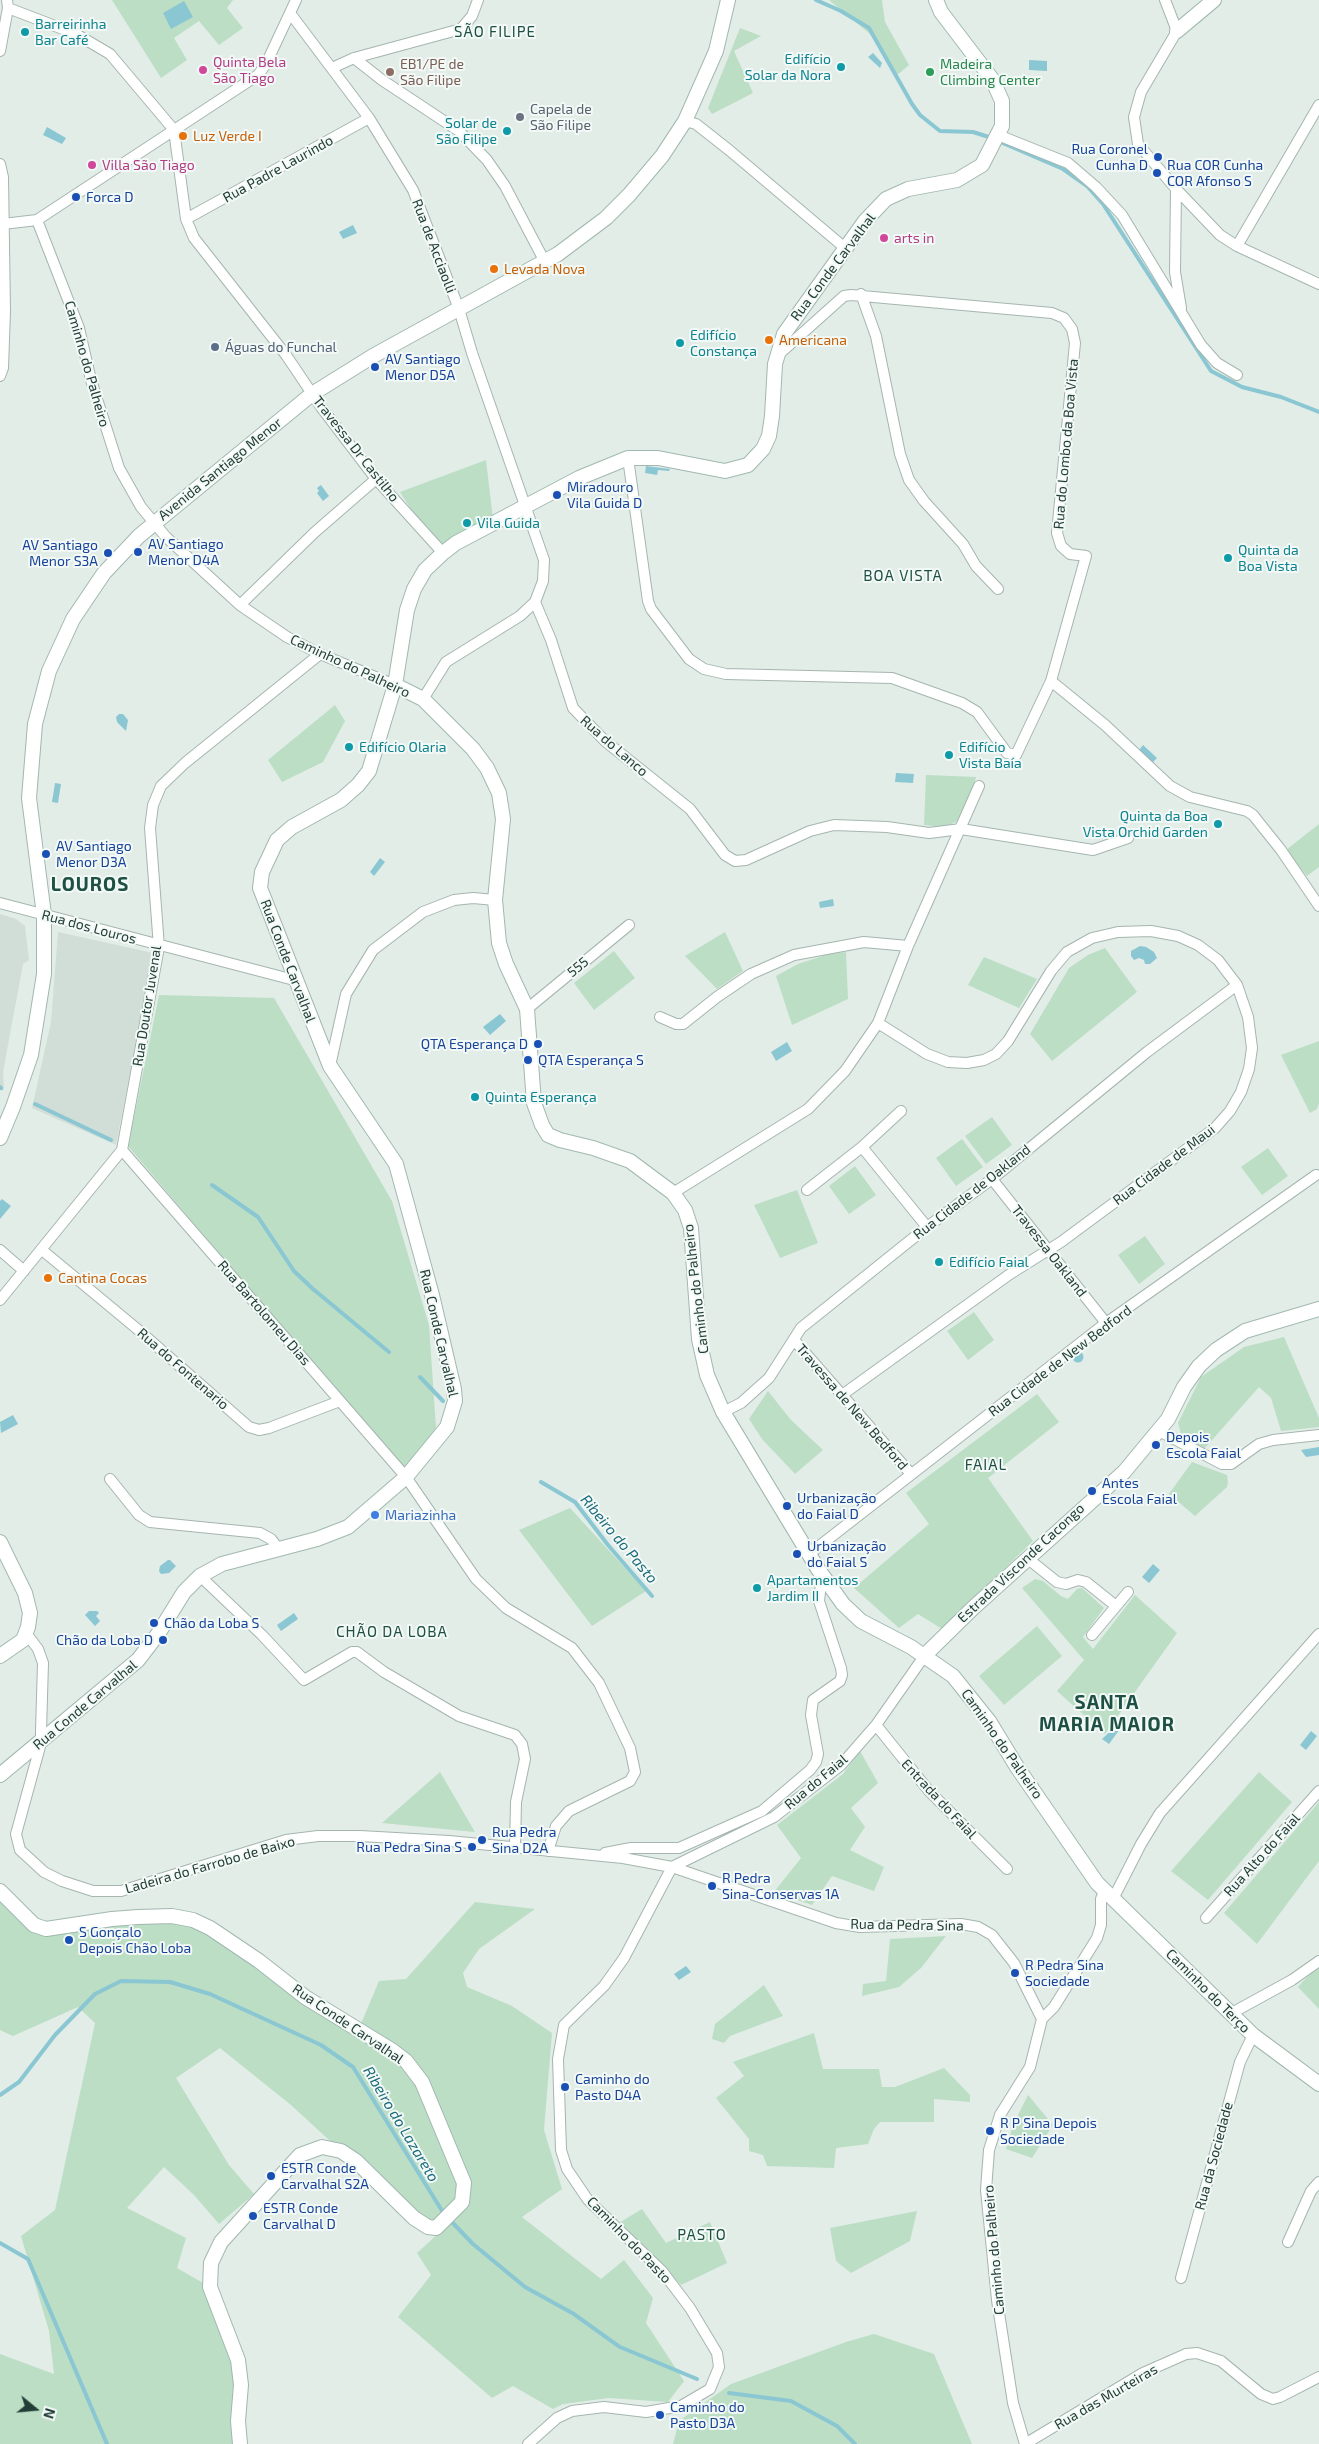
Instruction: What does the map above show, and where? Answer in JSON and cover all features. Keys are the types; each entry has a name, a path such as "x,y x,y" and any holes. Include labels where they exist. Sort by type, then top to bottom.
{"street":[{"path":"3,224 37,220 258,75 266,64 296,0"},
{"path":"332,68 354,58 460,29 472,16 478,0"},
{"name":"Avenida Santiago Menor","path":"0,1138 22,1081 36,1033 44,974 44,915 29,798 31,750 41,697 58,650 73,619 94,586 113,562 154,522 312,394 373,356 545,262 581,238 629,195 662,156 685,121 716,50 728,0"},
{"name":"Rua Conde Carvalhal","path":"0,1775 138,1660 158,1634 184,1592 200,1576 222,1564 317,1539 348,1527 406,1477 447,1427 455,1401 454,1389 432,1295 396,1164 330,1066 294,980 260,888 262,872 277,840 292,827 341,800 358,785 368,771 395,685 407,610 414,589 425,570 443,553 456,543 579,478 628,458 658,458 725,471 748,465 763,449 769,436 777,355 784,334 845,248 865,221 886,199 908,189 957,180 982,164 1002,126 1002,101 992,79 940,12 936,0"},
{"path":"1165,0 1177,31"},
{"path":"1214,0 1177,31 1141,92 1134,117 1138,144 1176,189 1220,235 1237,246 1319,284"},
{"path":"0,51 7,4 76,34 110,54 174,130"},
{"name":"Rua de Acciaolli","path":"290,13 369,118 412,190 459,309 472,353 544,560 543,581 535,602"},
{"path":"354,58 382,80 465,136 505,186 545,262"},
{"path":"1237,246 1319,105"},
{"name":"Rua Padre Laurindo","path":"186,219 369,118"},
{"path":"685,121 696,124 729,150 845,248"},
{"name":"Travessa Dr Castilho","path":"174,130 186,219 194,238 274,341 376,479 443,553"},
{"path":"998,135 1068,163 1096,187 1122,215 1208,354 1238,375"},
{"path":"0,164 3,177 5,311 3,368 0,376"},
{"path":"1176,189 1175,272 1182,314"},
{"name":"Caminho do Palheiro","path":"37,220 79,328 91,380 119,468 141,507 166,538 240,605 287,637 320,654 395,685 422,699 473,749 487,768 499,793 503,819 495,900 499,943 506,964 527,1009 536,1110 548,1135 630,1161 673,1193 685,1210 691,1228 699,1339 707,1375 723,1412 809,1554 843,1604 861,1621 925,1655 953,1676 972,1698 1091,1875 1110,1893 1101,1899 1100,1925 1097,1938 1054,2007 1042,2019 1030,2067 1000,2115 993,2132 986,2190 997,2300 1013,2403 1025,2444"},
{"path":"861,294 876,336 900,454 909,480 924,501 963,544 976,566 998,589"},
{"name":"Rua do Lombo da Boa Vista","path":"777,355 844,296 861,294 1052,313 1064,318 1072,329 1075,343 1057,534 1061,546 1070,554 1086,556 1051,681"},
{"path":"628,458 648,601 651,609 671,633 682,652 704,669 726,674 892,678 962,703 977,712 998,742 1012,755 1020,752 1051,681 1105,725 1170,786 1190,797 1247,811 1254,815 1281,850 1319,906"},
{"path":"240,605 315,532 376,479"},
{"path":"422,699 446,662 520,616 535,602"},
{"name":"Rua do Lanco","path":"535,602 551,640 569,700 577,714 632,764 690,809 725,856 735,862 746,860 810,831 834,824 887,827 929,833 961,829"},
{"name":"Rua Doutor Juvenal","path":"0,1300 122,1150 159,946 150,828 153,805 161,786 186,763 320,654"},
{"path":"673,1193 808,1109 845,1071 878,1023 908,946 979,786"},
{"path":"961,829 1093,850 1128,838"},
{"path":"330,1066 346,994 373,950 424,912 454,900 474,898 495,900"},
{"name":"Rua dos Louros","path":"0,903 294,980"},
{"name":"555","path":"527,1009 628,925"},
{"name":"Rua Cidade de Maui","path":"842,1395 1048,1248 1061,1242 1215,1128 1230,1111 1246,1077 1252,1048 1248,1016 1237,985 1218,960 1198,945 1178,936 1151,931 1118,932 1092,938 1067,952 1051,971 1008,1041 996,1054 984,1060 967,1064 948,1062 927,1054 878,1023"},
{"path":"660,1017 676,1024 683,1024 717,997 751,974 794,955 864,942 908,946"},
{"name":"Rua Cidade de Oakland","path":"723,1412 741,1404 769,1378 801,1328 927,1227 992,1179 1147,1052 1237,985"},
{"path":"807,1190 862,1147 901,1111"},
{"path":"862,1147 927,1227"},
{"name":"Rua Bartolomeu Dias","path":"122,1150 406,1477 476,1579 490,1595 506,1608 572,1648 586,1663 599,1683 630,1748 635,1772 630,1781 569,1811 556,1826 548,1851"},
{"name":"Rua Cidade de New Bedford","path":"809,1554 1106,1324 1316,1175"},
{"name":"Travessa Oakland","path":"992,1179 1106,1324"},
{"path":"0,1250 24,1271"},
{"name":"Rua do Fontenario","path":"42,1250 136,1328 249,1427 259,1430 269,1428 340,1401"},
{"name":"Estrada Visconde Cacongo","path":"925,1655 1027,1558 1124,1472 1160,1431 1198,1366 1228,1340 1246,1331 1319,1309"},
{"name":"Travessa de New Bedford","path":"794,1340 910,1474"},
{"path":"1160,1431 1222,1464 1231,1464 1260,1444 1274,1440 1319,1435"},
{"path":"110,1479 139,1516 150,1522 260,1533 271,1539 278,1548"},
{"path":"0,1542 25,1593 30,1613 26,1633 17,1645 0,1656"},
{"path":"1027,1558 1057,1582 1066,1584 1078,1580 1086,1582 1116,1606"},
{"path":"594,1855 631,1848 679,1848 762,1811 775,1802 810,1770 816,1762 818,1754 811,1715 813,1700 840,1681 842,1675 819,1601 822,1574"},
{"path":"200,1576 262,1635 304,1680 352,1652 357,1652 384,1672 459,1716 514,1735 522,1744 525,1759 516,1802 515,1847"},
{"path":"1092,1635 1128,1592"},
{"name":"Ladeira do Farrobo de Baixo","path":"26,1633 38,1649 43,1663 40,1743 17,1822 17,1842 20,1850 44,1872 62,1881 93,1891 121,1891 286,1840 318,1836 370,1836 515,1847 594,1855 672,1866"},
{"path":"1110,1893 1160,1813 1319,1634"},
{"name":"Rua do Faial","path":"672,1866 774,1817 841,1765 876,1724 925,1655"},
{"name":"Entrada do Faial","path":"876,1724 929,1791 1007,1869"},
{"name":"Rua Alto do Faial","path":"1206,1918 1319,1791"},
{"name":"Rua da Pedra Sina","path":"672,1866 836,1923 860,1927 961,1924 978,1927 992,1934 1014,1963 1042,2019"},
{"name":"Caminho do Pasto","path":"528,2444 557,2418 572,2412 604,2406 646,2412 673,2408 688,2402 710,2389 719,2368 717,2353 690,2308 662,2271 588,2200 567,2169 561,2150 558,2059 564,2025 604,1986 624,1958 672,1866"},
{"name":"Rua Conde Carvalhal","path":"0,1891 34,1925 46,1929 112,1918 172,1916 193,1920 210,1928 259,1961 305,1997 393,2051 416,2071 422,2082 461,2173 464,2193 462,2202 436,2228 428,2227 414,2218 342,2151 322,2147 300,2155 236,2223 221,2242 211,2264 209,2275 210,2287 238,2360 241,2385 238,2421 240,2444"},
{"name":"Caminho do Terço","path":"1110,1893 1252,2035 1319,2084"},
{"path":"1230,2014 1292,1980 1319,1961"},
{"name":"Rua da Sociedade","path":"1181,2278 1240,2062 1252,2035"},
{"path":"1288,2242 1311,2192 1319,2182"},
{"name":"Rua das Murteiras","path":"1025,2444 1143,2373 1186,2354 1197,2353 1221,2361 1261,2394 1273,2399 1319,2377"}],"shaded area":[{"path":"0,914 16,919 25,926 29,960 23,964 3,1072 4,1089 2,1091 0,1089"},
{"path":"58,932 153,953 116,1145 32,1108 51,1022"}],"green space":[{"path":"112,0 233,0 227,8 243,28 219,45 199,21 174,38 187,60 161,78"},
{"path":"829,0 882,0 885,22 909,65 896,76 870,34"},
{"path":"740,28 761,36 734,51 753,93 712,114 708,108"},
{"path":"486,460 493,519 444,550 416,517 400,492"},
{"path":"335,705 345,721 323,762 282,782 268,760"},
{"path":"926,775 976,777 969,804 956,822 943,827 924,825"},
{"path":"1319,824 1319,867 1307,876 1286,850"},
{"path":"725,932 743,971 717,989 685,956"},
{"path":"1105,948 1137,992 1052,1061 1030,1034 1069,968 1088,955"},
{"path":"614,951 635,978 594,1010 574,983"},
{"path":"846,952 848,999 792,1025 776,976 798,964 829,954"},
{"path":"984,957 1037,979 1019,1008 968,985"},
{"path":"159,995 274,998 392,1201 429,1325 436,1428 403,1470 128,1146"},
{"path":"1319,1041 1319,1103 1317,1109 1310,1113 1281,1055"},
{"path":"992,1117 1012,1145 986,1164 965,1136"},
{"path":"962,1139 983,1167 956,1186 936,1158"},
{"path":"1268,1148 1288,1176 1262,1195 1241,1167"},
{"path":"855,1166 876,1195 849,1214 829,1186"},
{"path":"797,1190 818,1243 780,1258 754,1205"},
{"path":"1145,1236 1165,1264 1139,1284 1118,1255"},
{"path":"974,1312 994,1340 968,1360 947,1331"},
{"path":"1284,1337 1319,1418 1319,1427 1281,1431 1271,1398 1259,1387 1204,1449 1181,1434 1178,1423 1201,1377 1244,1347"},
{"path":"768,1391 791,1420 823,1450 795,1474 762,1439 749,1419"},
{"path":"1037,1394 1059,1422 988,1478 1033,1541 942,1629 918,1614 899,1628 854,1588 929,1524 906,1493"},
{"path":"1192,1462 1227,1475 1228,1482 1227,1487 1195,1516 1169,1494"},
{"path":"570,1508 646,1591 592,1626 519,1530"},
{"path":"1035,1579 1043,1581 1061,1596 1068,1599 1077,1589 1082,1588 1104,1608 1083,1637 1093,1649 1135,1595 1177,1633 1105,1734 1057,1691 1084,1660 1022,1588"},
{"path":"1037,1626 1062,1656 1004,1705 979,1676"},
{"path":"860,1751 878,1783 851,1808 865,1827 850,1850 884,1867 874,1891 832,1876 812,1905 774,1892 801,1858 777,1825 843,1774"},
{"path":"440,1772 475,1832 382,1823"},
{"path":"1259,1772 1292,1802 1208,1900 1171,1871"},
{"path":"1319,1802 1319,1861 1257,1944 1224,1913"},
{"path":"0,1891 34,1925 193,1920 360,2026 379,1981 406,1979 475,1902 535,1909 479,1949 463,1973 467,1987 512,2006 552,2033 544,2130 562,2189 522,2217 601,2279 624,2260 653,2298 646,2323 684,2381 668,2402 609,2398 563,2404 553,2409 513,2386 492,2398 398,2317 431,2275 417,2253 463,2211 462,2204 436,2228 341,2151 291,2105 220,2048 176,2078 229,2165 254,2194 219,2224 194,2195 164,2167 127,2208 186,2238 177,2268 210,2287 238,2360 240,2444 0,2444 0,2354 54,2374 49,2331 21,2236 55,2210 95,2023 78,2007 13,2036 0,2030"},
{"path":"946,1936 921,1968 899,1987 862,1996 863,1984 886,1981 890,1939"},
{"path":"1319,1964 1319,2009 1298,1987"},
{"path":"764,1985 783,2016 730,2036 724,2043 712,2039 715,2024"},
{"path":"814,2033 823,2069 879,2069 882,2087 895,2087 944,2068 970,2095 970,2102 934,2099 934,2122 880,2122 874,2129 868,2144 836,2148 834,2168 767,2166 763,2155 749,2151 749,2139 716,2098 744,2076 733,2062"},
{"path":"1028,2095 1053,2125 1032,2158 1006,2149 1013,2125"},
{"path":"642,2209 666,2243 710,2222 727,2263 681,2285 619,2223"},
{"path":"917,2211 910,2241 851,2273 836,2261 830,2228"},
{"path":"874,2334 934,2354 972,2444 673,2444 679,2421 731,2384 846,2342"}],"water":[{"path":"184,1 193,17 171,29 163,13"},
{"path":"873,53 882,63 880,68 868,57"},
{"path":"1029,60 1047,61 1047,71 1029,70"},
{"path":"47,127 66,138 62,144 43,135"},
{"path":"353,225 357,233 343,239 339,232"},
{"path":"646,466 670,469 669,471 658,470 657,475 645,473"},
{"path":"321,485 329,496 323,501 317,493 319,491 317,488"},
{"path":"119,714 123,714 128,720 126,731 117,722 116,717"},
{"path":"1143,745 1157,758 1152,763 1139,750"},
{"path":"896,773 914,774 913,783 895,782"},
{"path":"55,783 61,784 58,803 52,802"},
{"path":"380,858 385,862 374,876 370,872"},
{"path":"833,899 834,906 820,908 819,902"},
{"path":"1140,946 1154,952 1157,958 1150,964 1145,964 1144,960 1139,958 1134,960 1131,956 1131,951"},
{"path":"500,1014 506,1021 490,1035 483,1027"},
{"path":"787,1042 792,1051 776,1061 771,1052"},
{"path":"2,1199 11,1206 0,1219 0,1201"},
{"path":"1076,1352 1080,1352 1083,1357 1082,1361 1076,1362 1073,1359 1073,1355"},
{"path":"13,1415 18,1424 1,1433 0,1422"},
{"path":"1319,1447 1319,1455 1306,1457 1301,1450"},
{"path":"168,1560 176,1566 169,1573 161,1574 159,1571 160,1566"},
{"path":"1153,1564 1160,1570 1149,1583 1142,1577"},
{"path":"89,1611 97,1611 99,1613 96,1616 100,1621 95,1626 85,1615"},
{"path":"294,1613 298,1619 281,1631 277,1625"},
{"path":"1116,1726 1120,1729 1109,1744 1102,1739"},
{"path":"1311,1731 1317,1736 1306,1750 1300,1745"},
{"path":"686,1966 691,1972 679,1980 674,1974"}],"waterway":[{"path":"816,0 841,11 869,28 912,104 920,115 940,131 973,132 992,138"},
{"path":"998,141 1063,169 1087,186 1103,204 1211,371 1242,387 1281,397 1319,412"},
{"name":"Ribeiro do Pasto","path":"35,1104 111,1140"},
{"name":"Ribeiro do Pasto","path":"212,1185 258,1217 294,1271 389,1352"},
{"name":"Ribeiro do Pasto","path":"420,1377 443,1401"},
{"name":"Ribeiro do Pasto","path":"541,1482 575,1502 608,1545 652,1596"},
{"name":"Ribeiro do Lazareto","path":"0,2095 19,2082 55,2035 95,1994 121,1981 170,1982 210,1994 321,2045 353,2067 444,2214"},
{"name":"Ribeiro do Lazareto","path":"449,2219 473,2244 525,2287 574,2314 620,2347 697,2379"},
{"name":"Ribeiro do Lazareto","path":"0,2243 28,2259 107,2444"},
{"name":"Ribeiro do Lazareto","path":"729,2393 791,2401 837,2426 855,2444"}],"place":[{"name":"Barreirinha Bar Café","path":"25,32"},
{"name":"Edifício Solar da Nora","path":"841,67"},
{"name":"Quinta Bela São Tiago","path":"203,70"},
{"name":"EB1/PE de São Filipe","path":"390,72"},
{"name":"Madeira Climbing Center","path":"930,72"},
{"name":"Capela de São Filipe","path":"520,117"},
{"name":"Solar de São Filipe","path":"507,131"},
{"name":"Luz Verde I","path":"183,136"},
{"name":"Rua Coronel Cunha D","path":"1158,157"},
{"name":"Villa São Tiago","path":"92,165"},
{"name":"Rua COR Cunha COR Afonso S","path":"1157,173"},
{"name":"Forca D","path":"76,197"},
{"name":"arts in","path":"884,238"},
{"name":"Levada Nova","path":"494,269"},
{"name":"Americana","path":"769,340"},
{"name":"Edifício Constança","path":"680,343"},
{"name":"Águas do Funchal","path":"215,347"},
{"name":"AV Santiago Menor D5A","path":"375,367"},
{"name":"Miradouro Vila Guida D","path":"557,495"},
{"name":"Vila Guida","path":"467,523"},
{"name":"AV Santiago Menor D4A","path":"138,552"},
{"name":"AV Santiago Menor S3A","path":"108,553"},
{"name":"Quinta da Boa Vista","path":"1228,558"},
{"name":"Edifício Olaria","path":"349,747"},
{"name":"Edifício Vista Baía","path":"949,755"},
{"name":"Quinta da Boa Vista Orchid Garden","path":"1218,824"},
{"name":"AV Santiago Menor D3A","path":"46,854"},
{"name":"QTA Esperança D","path":"538,1044"},
{"name":"QTA Esperança S","path":"528,1060"},
{"name":"Quinta Esperança","path":"475,1097"},
{"name":"Edifício Faial","path":"939,1262"},
{"name":"Cantina Cocas","path":"48,1278"},
{"name":"Depois Escola Faial","path":"1156,1445"},
{"name":"Antes Escola Faial","path":"1092,1491"},
{"name":"Urbanização do Faial D","path":"787,1506"},
{"name":"Mariazinha","path":"375,1515"},
{"name":"Urbanização do Faial S","path":"797,1554"},
{"name":"Apartamentos Jardim II","path":"757,1588"},
{"name":"Chão da Loba S","path":"154,1623"},
{"name":"Chão da Loba D","path":"163,1640"},
{"name":"Rua Pedra Sina D2A","path":"482,1840"},
{"name":"Rua Pedra Sina S","path":"472,1847"},
{"name":"R Pedra Sina-Conservas 1A","path":"712,1886"},
{"name":"S Gonçalo Depois Chão Loba","path":"69,1940"},
{"name":"R Pedra Sina Sociedade","path":"1015,1973"},
{"name":"Caminho do Pasto D4A","path":"565,2087"},
{"name":"R P Sina Depois Sociedade","path":"990,2131"},
{"name":"ESTR Conde Carvalhal S2A","path":"271,2176"},
{"name":"ESTR Conde Carvalhal D","path":"253,2216"},
{"name":"Caminho do Pasto D3A","path":"660,2415"}],"district":[{"name":"SÃO FILIPE","path":"495,32"},
{"name":"BOA VISTA","path":"903,576"},
{"name":"LOUROS","path":"90,885"},
{"name":"FAIAL","path":"986,1465"},
{"name":"CHÃO DA LOBA","path":"392,1632"},
{"name":"SANTA MARIA MAIOR","path":"1107,1714"},
{"name":"PASTO","path":"702,2235"}]}
